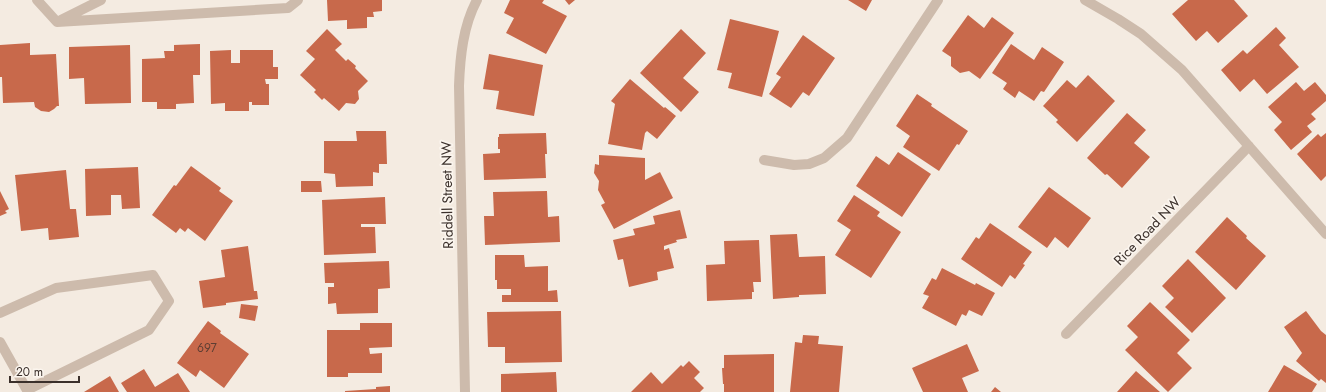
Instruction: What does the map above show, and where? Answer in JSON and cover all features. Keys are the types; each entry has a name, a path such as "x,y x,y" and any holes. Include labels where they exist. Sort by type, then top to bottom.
{"street":[{"path":"37,0 57,22"},
{"path":"57,22 101,0"},
{"path":"57,22 288,8 298,0"},
{"name":"Riddell Street NW","path":"465,392 459,86 460,59 466,31 477,0"},
{"path":"764,160 794,165 809,164 824,158 847,138 938,0"},
{"path":"1085,0 1141,34 1182,70 1326,234"},
{"name":"Rice Road NW","path":"1066,334 1249,146"},
{"path":"0,313 56,288 153,275 169,301 149,330 27,391 0,342"}],"building":[{"path":"327,0 382,0 382,11 373,12 374,17 367,17 367,28 347,29 347,20 328,21"},
{"path":"510,0 544,0 542,3 567,16 546,54 506,33 514,18 504,13"},
{"path":"565,0 575,0 569,5"},
{"path":"848,0 872,0 866,11"},
{"path":"1188,0 1234,0 1248,16 1218,43 1207,31 1196,41 1172,14"},
{"path":"968,15 984,28 992,17 1014,33 980,79 969,71 960,73 951,66 951,57 942,51"},
{"path":"730,19 779,31 762,97 728,88 732,73 717,70"},
{"path":"1276,27 1286,38 1279,45 1299,67 1267,94 1254,79 1240,92 1221,70 1243,50 1247,54"},
{"path":"327,29 342,44 335,50 346,61 348,59 356,66 355,68 368,81 358,91 359,99 355,104 346,103 339,111 324,98 322,100 314,92 316,90 300,75 315,59 306,51"},
{"path":"681,29 706,53 683,78 699,92 681,112 640,73"},
{"path":"803,35 835,58 809,96 803,92 791,108 769,94 781,77 776,74"},
{"path":"30,43 30,55 56,54 59,106 49,112 41,111 35,107 34,102 3,103 2,77 0,77 0,45"},
{"path":"200,44 200,75 193,75 194,103 176,104 176,109 157,109 157,102 142,102 142,59 165,58 164,51 174,51 174,45"},
{"path":"1011,44 1034,60 1042,47 1064,62 1044,92 1041,91 1034,101 1019,91 1015,98 1003,89 1007,83 992,73"},
{"path":"130,45 131,103 85,104 84,78 69,79 69,47"},
{"path":"231,50 231,63 240,63 240,50 273,50 273,67 278,67 278,79 265,79 266,84 269,84 269,105 252,105 252,102 249,102 249,111 225,111 225,103 211,104 210,51"},
{"path":"489,54 543,65 534,116 496,109 499,91 483,89"},
{"path":"1088,75 1115,101 1077,142 1056,122 1058,120 1043,106 1067,80 1076,88"},
{"path":"630,79 664,108 665,107 676,116 657,139 647,131 645,133 642,150 608,144 615,104 611,101"},
{"path":"1296,82 1304,91 1315,82 1326,95 1326,101 1311,114 1316,119 1307,126 1312,132 1291,150 1274,130 1282,122 1268,107"},
{"path":"917,94 932,104 931,106 968,131 959,145 957,144 939,171 903,147 910,136 896,126"},
{"path":"1127,113 1146,130 1134,143 1150,157 1122,188 1087,158"},
{"path":"356,131 386,131 387,164 379,164 379,173 373,172 373,186 336,187 335,174 324,173 324,141 357,141"},
{"path":"546,133 546,178 484,180 483,154 500,153 500,149 498,149 499,134"},
{"path":"1326,133 1326,176 1321,181 1297,154 1318,134 1321,137"},
{"path":"898,152 931,174 902,217 856,186 876,156 889,165"},
{"path":"599,155 645,158 645,180 660,172 673,198 614,229 601,205 605,203 598,190 599,181 594,173 595,164 599,165"},
{"path":"191,166 221,188 219,191 233,201 205,241 188,228 185,232 180,228 176,233 152,215 174,185 176,186"},
{"path":"138,167 140,208 122,209 121,195 111,195 111,215 86,216 85,169"},
{"path":"66,170 70,209 76,209 79,237 49,240 48,228 21,231 15,175"},
{"path":"301,181 321,181 322,192 301,192"},
{"path":"1049,187 1091,218 1068,248 1055,237 1047,248 1018,227"},
{"path":"0,191 9,209 5,211 7,213 0,216"},
{"path":"547,191 548,217 559,216 560,242 485,245 484,216 494,216 493,192"},
{"path":"854,195 880,212 877,216 901,232 871,278 835,255 851,230 837,221"},
{"path":"385,197 386,224 361,224 361,227 375,227 376,253 324,255 322,200"},
{"path":"680,210 687,238 676,240 677,242 664,246 664,250 669,248 674,268 657,272 658,280 629,287 623,259 618,260 613,240 635,235 633,229 655,224 653,216"},
{"path":"1227,217 1247,236 1246,238 1266,256 1236,290 1195,252"},
{"path":"990,223 1032,252 1023,264 1025,265 1015,279 1010,275 1002,287 961,259 976,237 979,239"},
{"path":"797,234 799,257 825,256 826,294 799,295 799,297 773,299 770,235"},
{"path":"759,240 761,282 753,282 754,292 752,292 752,299 707,301 706,265 725,264 724,241"},
{"path":"248,246 254,291 257,291 258,299 226,303 226,305 203,308 199,281 225,277 221,250"},
{"path":"495,255 524,255 525,267 548,266 548,291 557,290 558,302 502,302 502,295 511,295 511,289 497,289 497,280 495,280"},
{"path":"1188,259 1226,298 1192,333 1165,307 1174,298 1162,286"},
{"path":"389,261 390,288 378,289 378,313 337,314 336,303 328,304 328,287 334,287 334,283 325,283 324,263"},
{"path":"942,268 975,285 976,283 995,293 982,316 969,310 966,316 962,314 956,326 922,308 929,296 923,294 932,278 936,280"},
{"path":"1150,302 1190,340 1177,353 1192,368 1168,392 1125,350 1138,337 1127,326"},
{"path":"241,304 258,306 255,321 239,318"},
{"path":"561,311 562,362 505,363 505,347 488,347 487,312"},
{"path":"1306,311 1321,331 1326,335 1326,383 1321,379 1319,381 1296,361 1302,353 1284,327"},
{"path":"208,321 221,331 220,333 249,354 224,388 200,370 196,377 177,363"},
{"path":"360,323 392,323 392,347 369,348 370,354 382,353 382,373 348,373 348,377 327,377 327,330 360,330"},
{"path":"803,335 819,336 818,344 843,346 839,392 790,392 795,342 802,343"},
{"path":"967,344 979,371 962,378 968,392 923,392 912,368"},
{"path":"774,354 774,392 724,392 722,368 724,368 724,355"},
{"path":"689,361 700,372 694,378 704,388 700,392 631,392 651,372 662,384 681,365 683,367"},
{"path":"1284,365 1317,384 1312,392 1268,392"},
{"path":"144,369 155,387 178,373 190,392 127,392 121,383"},
{"path":"1136,371 1160,392 1117,392"},
{"path":"556,372 557,392 501,392 501,374"},
{"path":"110,376 119,392 84,392"},
{"path":"390,386 390,392 345,392 376,389 376,387"},
{"path":"995,387 1001,392 991,392"}]}
